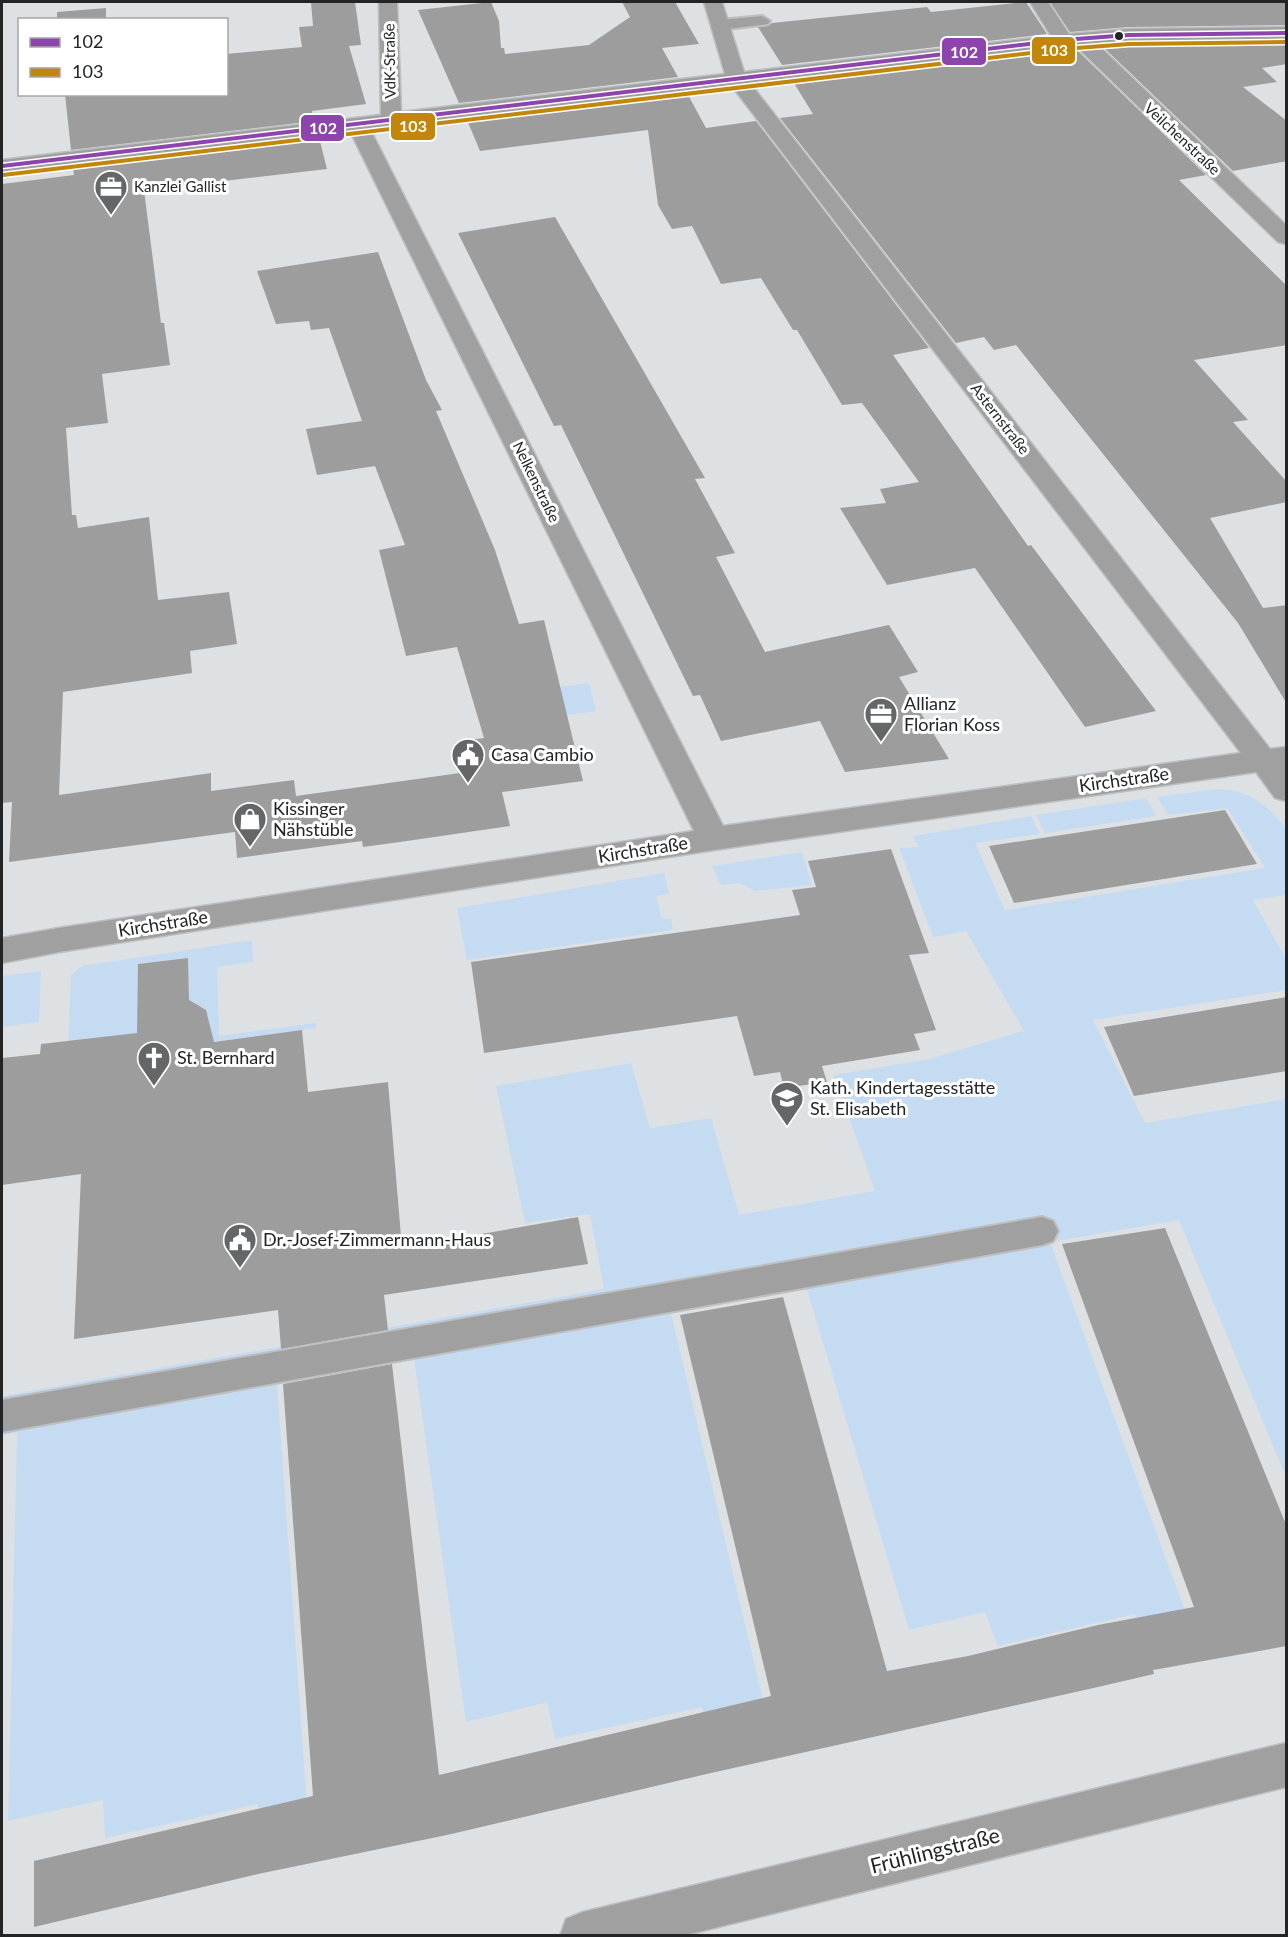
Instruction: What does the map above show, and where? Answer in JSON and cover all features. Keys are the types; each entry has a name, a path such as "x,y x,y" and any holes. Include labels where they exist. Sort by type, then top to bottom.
{"street":[{"name":"VdK-Straße","path":"388,2 391,120"},
{"path":"713,2 736,79"},
{"name":"Veilchenstraße","path":"1039,2 1071,40 1287,237"},
{"path":"2,166 1071,40 1197,33 1287,33"},
{"name":"Asternstraße","path":"736,79 1275,758 1287,790"},
{"name":"Nelkenstraße","path":"357,124 714,839"},
{"name":"Kirchstraße","path":"2,951 58,940 714,839 1275,758"},
{"name":"Frühlingstraße","path":"583,1935 1287,1765"}],"lane":[{"path":"720,25 762,21"},
{"path":"2,1416 1042,1232"}],"shaded area":[{"path":"589,683 596,711 495,725 489,697"},
{"path":"1216,789 1248,795 1272,812 1286,829 1286,895 1253,900 1286,959 1286,990 1093,1020 1145,1123 1286,1099 1286,1477 1179,1220 1050,1242 1203,1660 1158,1670 1135,1614 998,1646 985,1612 909,1630 806,1286 670,1309 776,1755 717,1767 702,1707 555,1739 547,1702 466,1722 414,1359 277,1384 311,1863 264,1872 258,1804 105,1838 103,1800 8,1821 17,1433 2,1435 2,1396 604,1289 590,1214 525,1223 496,1086 631,1063 650,1128 711,1118 739,1215 875,1191 834,1075 929,1059 1024,1031 966,931 933,937 899,848 919,847 913,836 1031,816 1040,834 975,843 1005,910 1265,868 1227,808 1168,815 1157,797"},
{"path":"1146,798 1156,816 1045,833 1036,815"},
{"path":"802,852 812,885 755,891 740,883 721,885 712,866"},
{"path":"664,873 669,894 656,896 662,919 671,918 673,930 467,960 457,908"},
{"path":"252,940 253,962 217,967 219,1036 316,1023 316,1028 189,1045 204,1028 207,1013 204,1008 189,1004 188,958 138,964 137,1041 68,1049 71,975 82,966"},
{"path":"41,971 39,1022 2,1027 2,976"}],"building":[{"path":"311,2 355,2 361,45 349,46 366,104 312,111 314,121 71,150 65,96 228,96 228,54 302,47 299,27 313,26"},
{"path":"491,2 499,21 501,48 504,48 505,54 589,45 630,17 622,2 675,2 699,44 662,48 678,77 459,103 418,10"},
{"path":"1026,2 1047,34 782,65 758,27 772,23 927,7 931,12"},
{"path":"1050,2 1287,2 1287,25 1129,27 1070,32"},
{"path":"106,8 106,18 57,18 57,12"},
{"path":"1287,41 1287,64 1262,68 1277,82 1243,87 1287,121 1287,161 1233,171 1101,45"},
{"path":"1074,47 1206,175 1179,180 1287,286 1287,345 1194,360 1248,420 1233,422 1287,482 1287,502 1210,518 1263,608 1287,605 1287,704 1238,623 1016,345 994,350 984,337 956,343 780,118 813,114 792,80"},
{"path":"687,93 706,128 756,121 929,348 893,355 1028,546 1031,545 1156,711 1085,727 975,568 887,585 840,508 886,503 880,489 919,482 862,403 842,405 797,330 793,330 761,278 721,284 692,226 672,229 658,205 648,130 480,151 467,120"},
{"path":"319,137 327,169 144,190 161,323 164,323 170,365 102,374 108,423 66,428 72,515 76,515 78,528 149,517 158,600 229,592 237,644 190,651 192,673 63,692 59,795 211,773 211,791 294,780 296,796 467,772 462,741 484,738 457,647 406,656 379,550 405,545 375,466 317,475 306,429 362,421 329,328 311,330 309,321 276,324 257,271 378,252 426,380 442,410 436,411 495,550 519,624 544,620 583,781 502,792 510,826 400,842 363,847 362,841 237,858 235,832 9,862 12,802 2,803 2,184 74,175 73,166"},
{"path":"555,217 705,478 695,479 735,553 716,557 765,652 889,625 918,672 899,677 949,759 845,772 820,721 721,741 700,695 693,696 561,425 554,426 458,233"},
{"path":"1225,810 1257,864 1014,903 989,846"},
{"path":"891,849 929,953 909,955 936,1030 914,1034 920,1050 822,1066 827,1082 784,1088 780,1072 754,1076 737,1016 484,1053 471,962 800,915 792,890 816,887 808,861"},
{"path":"188,958 189,1000 206,1010 214,1042 302,1030 308,1092 388,1082 402,1248 578,1217 588,1264 384,1295 388,1330 281,1349 278,1310 74,1339 81,1174 2,1185 2,1058 40,1054 41,1044 137,1033 138,964"},
{"path":"1287,997 1287,1071 1134,1096 1104,1027"},
{"path":"1165,1228 1287,1527 1287,1646 1153,1670 1154,1674 1098,1687 711,1773 447,1835 258,1874 34,1927 34,1861 313,1796 283,1384 392,1364 439,1775 771,1696 680,1315 783,1297 887,1671 968,1656 1098,1625 1194,1607 1062,1244"}],"transit line":[{"name":"102","path":"2,166 1063,40 1129,35 1286,33"},
{"name":"103","path":"3,175 1064,49 1129,44 1286,42"}],"place":[{"name":"Kanzlei Gallist","path":"111,216"},
{"name":"Allianz Florian Koss","path":"881,743"},
{"name":"Casa Cambio","path":"468,784"},
{"name":"Kissinger Nähstüble","path":"250,848"},
{"name":"St. Bernhard","path":"154,1087"},
{"name":"Kath. Kindertagesstätte St. Elisabeth","path":"787,1127"},
{"name":"Dr.-Josef-Zimmermann-Haus","path":"240,1269"}]}
